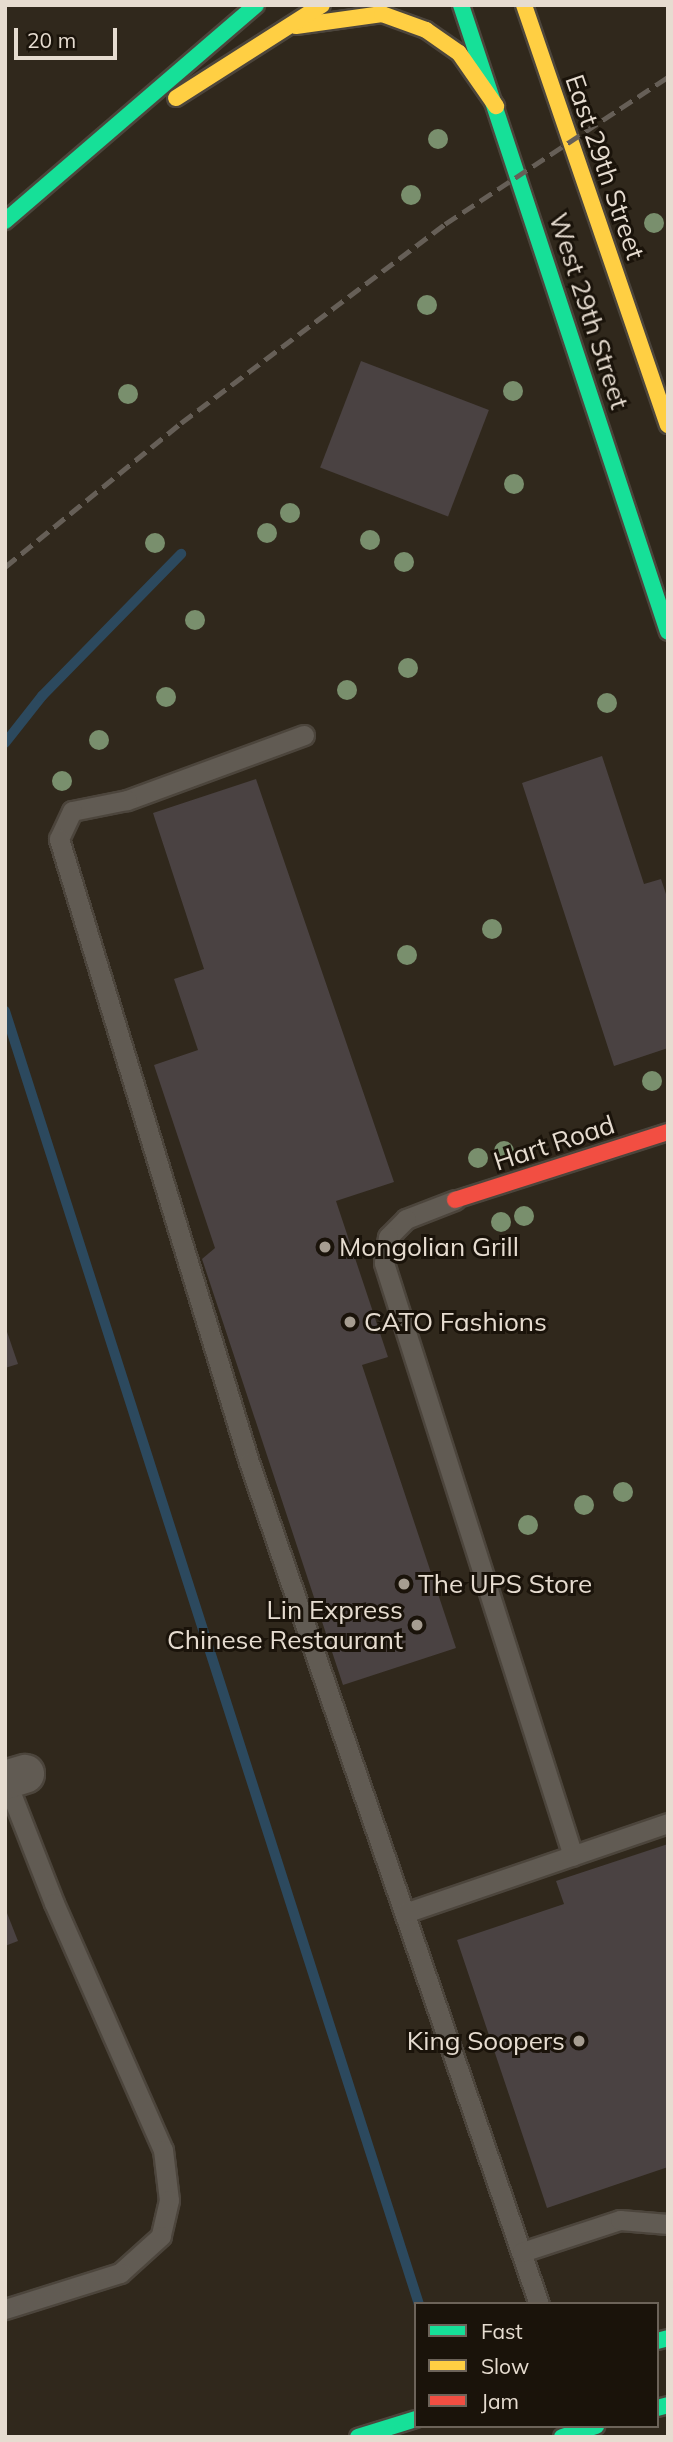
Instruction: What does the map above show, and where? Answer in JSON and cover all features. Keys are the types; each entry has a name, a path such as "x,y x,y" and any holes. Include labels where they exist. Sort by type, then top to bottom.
{"main road":[{"path":"5,221 256,5"},
{"path":"84,153 296,26 322,5"},
{"name":"West 29th Street","path":"461,5 668,632"},
{"name":"East 29th Street","path":"524,5 668,425"},
{"path":"296,26 382,14 426,30 459,53 496,106"},
{"name":"Hart Road","path":"455,1200 668,1132"},
{"path":"358,2437 414,2420"}],"lane":[{"path":"303,736 127,800 72,811 59,839 249,1462 538,2302"},
{"path":"455,1200 406,1219 388,1237 384,1263 573,1856"},
{"path":"5,2309 120,2273 161,2236 169,2200 163,2150 54,1903 10,1778"},
{"path":"405,1913 668,1823"},
{"path":"522,2252 620,2220 668,2224"}],"building":[{"path":"361,361 489,410 448,517 320,467"},
{"path":"602,756 644,884 661,879 668,900 668,1048 614,1066 522,783"},
{"path":"256,779 394,1182 336,1201 388,1357 362,1365 456,1648 343,1685 202,1259 215,1248 154,1065 198,1050 174,979 204,969 153,813"},
{"path":"5,1326 18,1364 5,1368"},
{"name":"King Soopers","path":"668,1844 668,2167 547,2208 457,1940 564,1904 556,1881"},
{"path":"5,1908 18,1941 5,1946"}],"waterway":[{"path":"5,743 42,696 181,554"},
{"path":"5,1011 418,2302"}],"railway":[{"path":"5,567 181,423 445,224 668,77"}],"traffic: fast":[{"path":"5,221 256,5"},
{"path":"461,5 668,632"},
{"path":"659,2340 668,2338"},
{"path":"659,2407 668,2405"},
{"path":"358,2437 414,2420"},
{"path":"562,2437 590,2428"}],"traffic: slow":[{"path":"176,98 322,5"},
{"path":"524,5 668,425"},
{"path":"296,26 382,14 426,30 459,53 496,106"}],"traffic: jam":[{"path":"455,1200 668,1132"}],"place":[{"name":"Mongolian Grill","path":"325,1247"},
{"name":"CATO Fashions","path":"350,1322"},
{"name":"The UPS Store","path":"404,1584"},
{"name":"Lin Express Chinese Restaurant","path":"417,1625"},
{"name":"King Soopers","path":"579,2041"}]}
